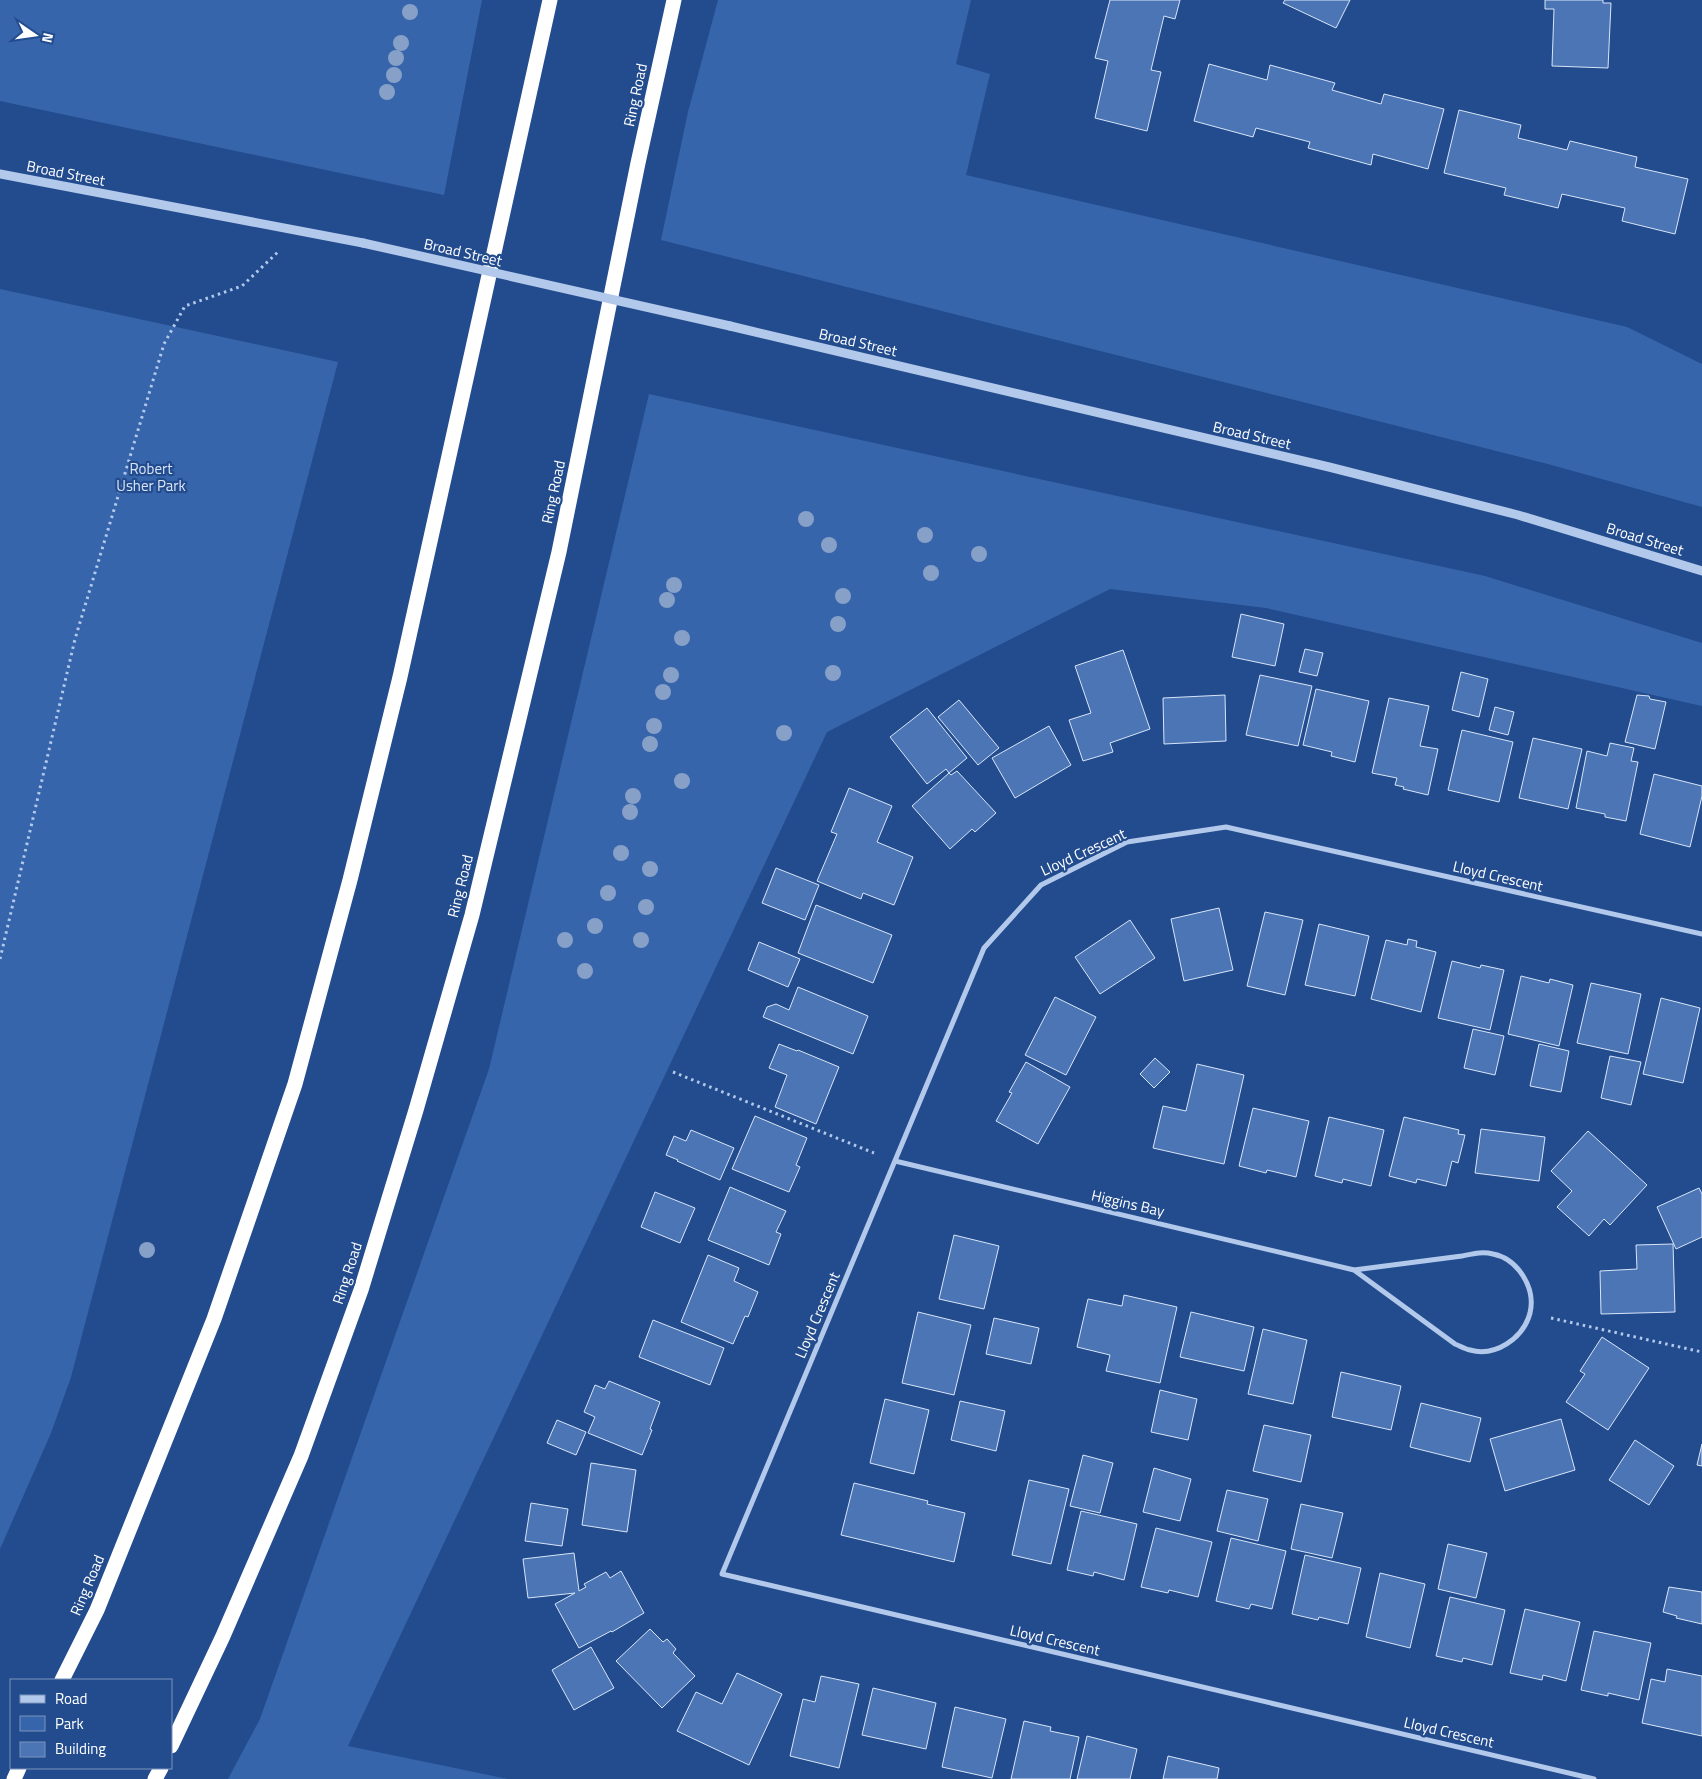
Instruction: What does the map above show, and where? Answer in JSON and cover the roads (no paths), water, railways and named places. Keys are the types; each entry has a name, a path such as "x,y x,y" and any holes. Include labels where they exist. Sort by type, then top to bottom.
{"highway":[{"name":"Ring Road","path":"62,1679 97,1610 214,1319 295,1084 350,880 400,677 550,0"},
{"name":"Ring Road","path":"172,1744 223,1636 301,1456 361,1290 416,1110 472,915 559,552 638,163 674,0"},
{"path":"638,163 680,0"}],"street":[{"name":"Broad Street","path":"0,174 363,243 730,326 1358,474 1518,515 1702,571"},
{"name":"Lloyd Crescent","path":"1594,1779 722,1574 984,948 1041,886 1127,842 1226,827 1702,934"},
{"name":"Higgins Bay","path":"895,1161 1354,1270 1462,1256 1477,1252 1493,1254 1507,1259 1519,1270 1527,1283 1531,1298 1530,1313 1523,1328 1514,1339 1500,1348 1485,1351 1470,1350 1456,1344 1354,1270"}],"park label":[{"name":"Robert Usher Park","path":"151,476"}]}
